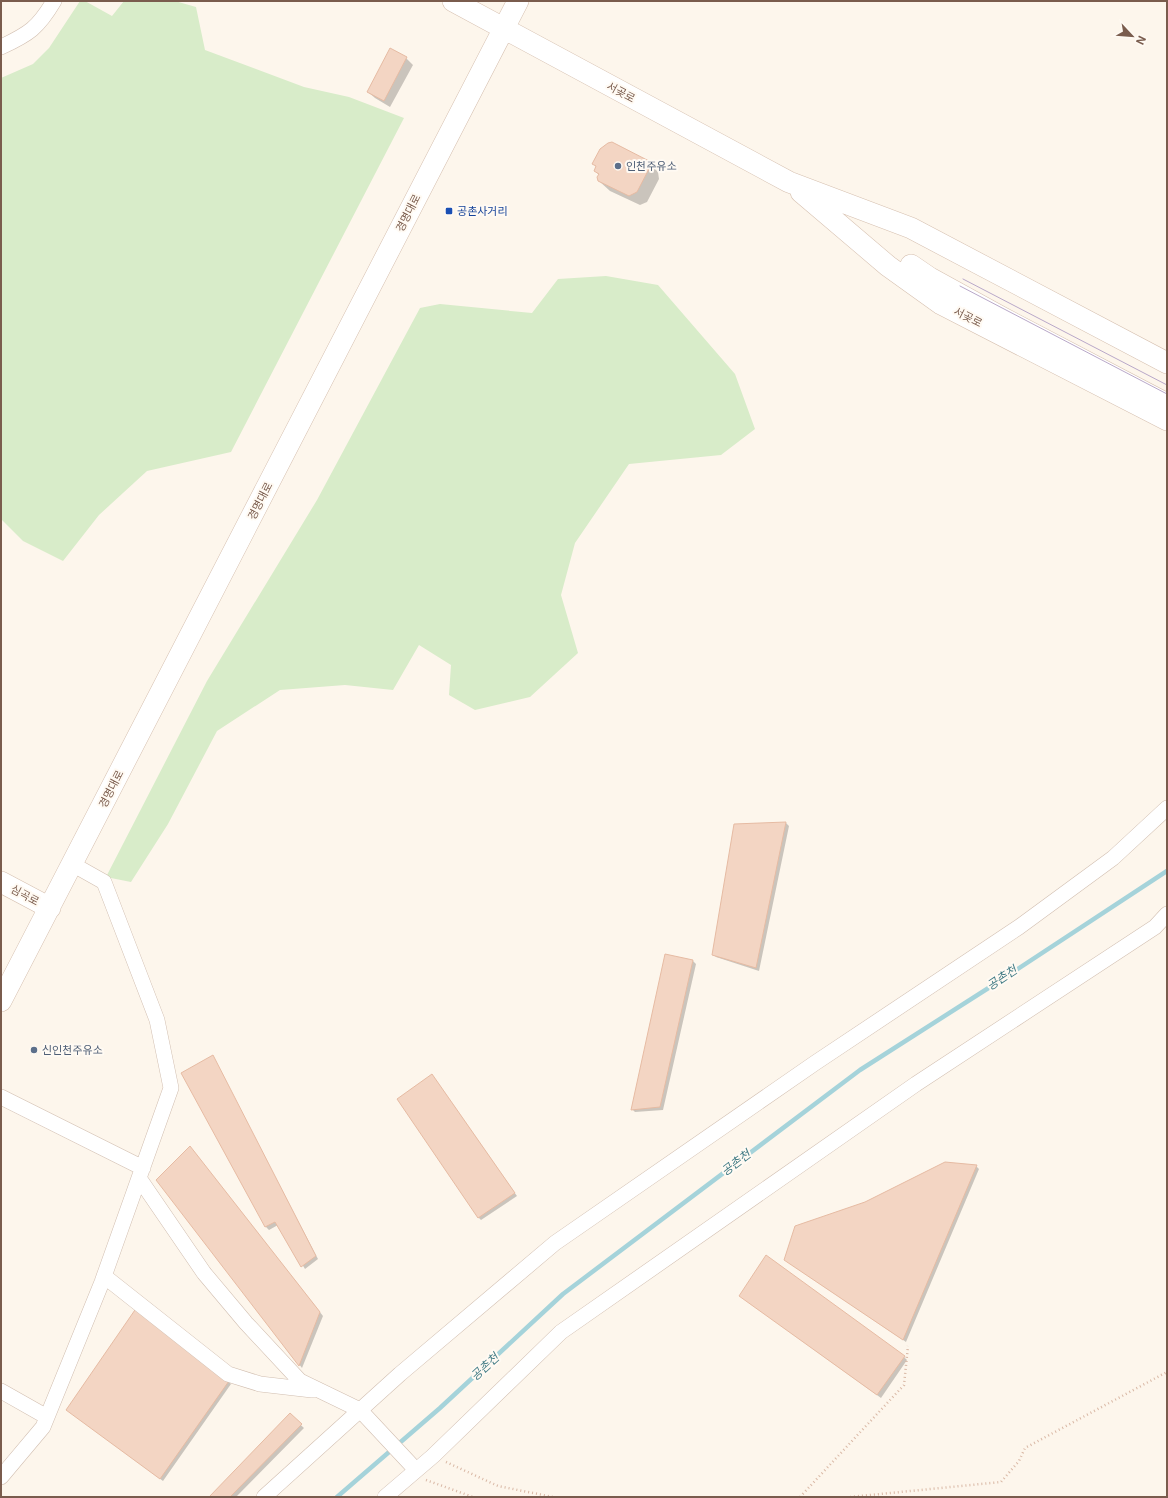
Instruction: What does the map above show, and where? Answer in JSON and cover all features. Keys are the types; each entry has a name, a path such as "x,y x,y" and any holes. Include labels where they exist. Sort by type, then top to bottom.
{"main road":[{"name":"서곶로","path":"453,1 790,182 910,228 1167,363"},
{"name":"경명대로","path":"1,1001 518,1"},
{"name":"서곶로","path":"790,182 888,266 941,304 1167,420"},
{"name":"서곶로","path":"809,190 858,228 930,278 1167,404"},
{"name":"심곡로","path":"1,882 50,908"}],"street":[{"path":"1,47 28,34 44,19 54,1"},
{"path":"264,1497 363,1413 400,1374 555,1243 815,1063 1019,927 1113,858 1167,808"},
{"path":"1,1477 43,1427 104,1276 171,1088 157,1020 104,882 72,864"},
{"path":"385,1497 412,1466 433,1456 561,1332 916,1084 1154,928 1167,914"},
{"path":"1,1096 141,1173 204,1273 300,1381 363,1413 412,1466"},
{"path":"104,1276 228,1374 260,1384 321,1391"},
{"path":"1,1391 47,1417"}],"path":[{"path":"800,1497 904,1385 908,1346"},
{"path":"850,1497 1002,1482 1019,1462 1025,1448 1167,1372"},
{"path":"433,1456 498,1486 553,1497"},
{"path":"412,1466 424,1479 472,1497"}],"green space":[{"path":"80,1 85,1 112,16 124,1 175,1 196,7 205,50 304,87 349,97 404,118 231,452 147,471 99,515 63,561 23,541 1,519 1,78 33,64 49,48"},
{"path":"606,276 658,285 735,374 755,429 721,455 629,464 575,543 561,595 578,653 530,697 475,710 449,695 451,665 419,645 393,690 345,685 280,690 217,731 168,824 131,882 106,877 207,681 317,500 420,308 440,304 532,313 558,279"}],"building":[{"path":"390,48 407,57 384,101 367,92"},
{"path":"612,142 649,161 649,169 637,192 629,196 598,181 597,177 599,174 594,171 596,166 592,164 600,149"},
{"path":"786,822 756,968 712,955 734,824"},
{"path":"665,954 693,960 660,1107 631,1110"},
{"path":"213,1055 316,1256 301,1267 275,1222 265,1227 181,1073"},
{"path":"432,1074 515,1193 478,1218 397,1099"},
{"path":"190,1146 320,1312 299,1366 156,1180"},
{"path":"945,1162 977,1165 903,1340 784,1260 795,1226 865,1202"},
{"path":"766,1255 905,1356 877,1395 739,1296"},
{"path":"137,1307 229,1381 160,1479 66,1410"},
{"path":"290,1413 302,1424 230,1497 209,1497"}],"waterway":[{"name":"공촌천","path":"337,1497 440,1408 563,1294 860,1070 1167,871"}],"tram line":[{"path":"963,279 1167,385"},
{"path":"960,286 1167,394"}],"place":[{"name":"인천주유소","path":"618,166"},
{"name":"공촌사거리","path":"449,211"},
{"name":"신인천주유소","path":"34,1050"}]}
